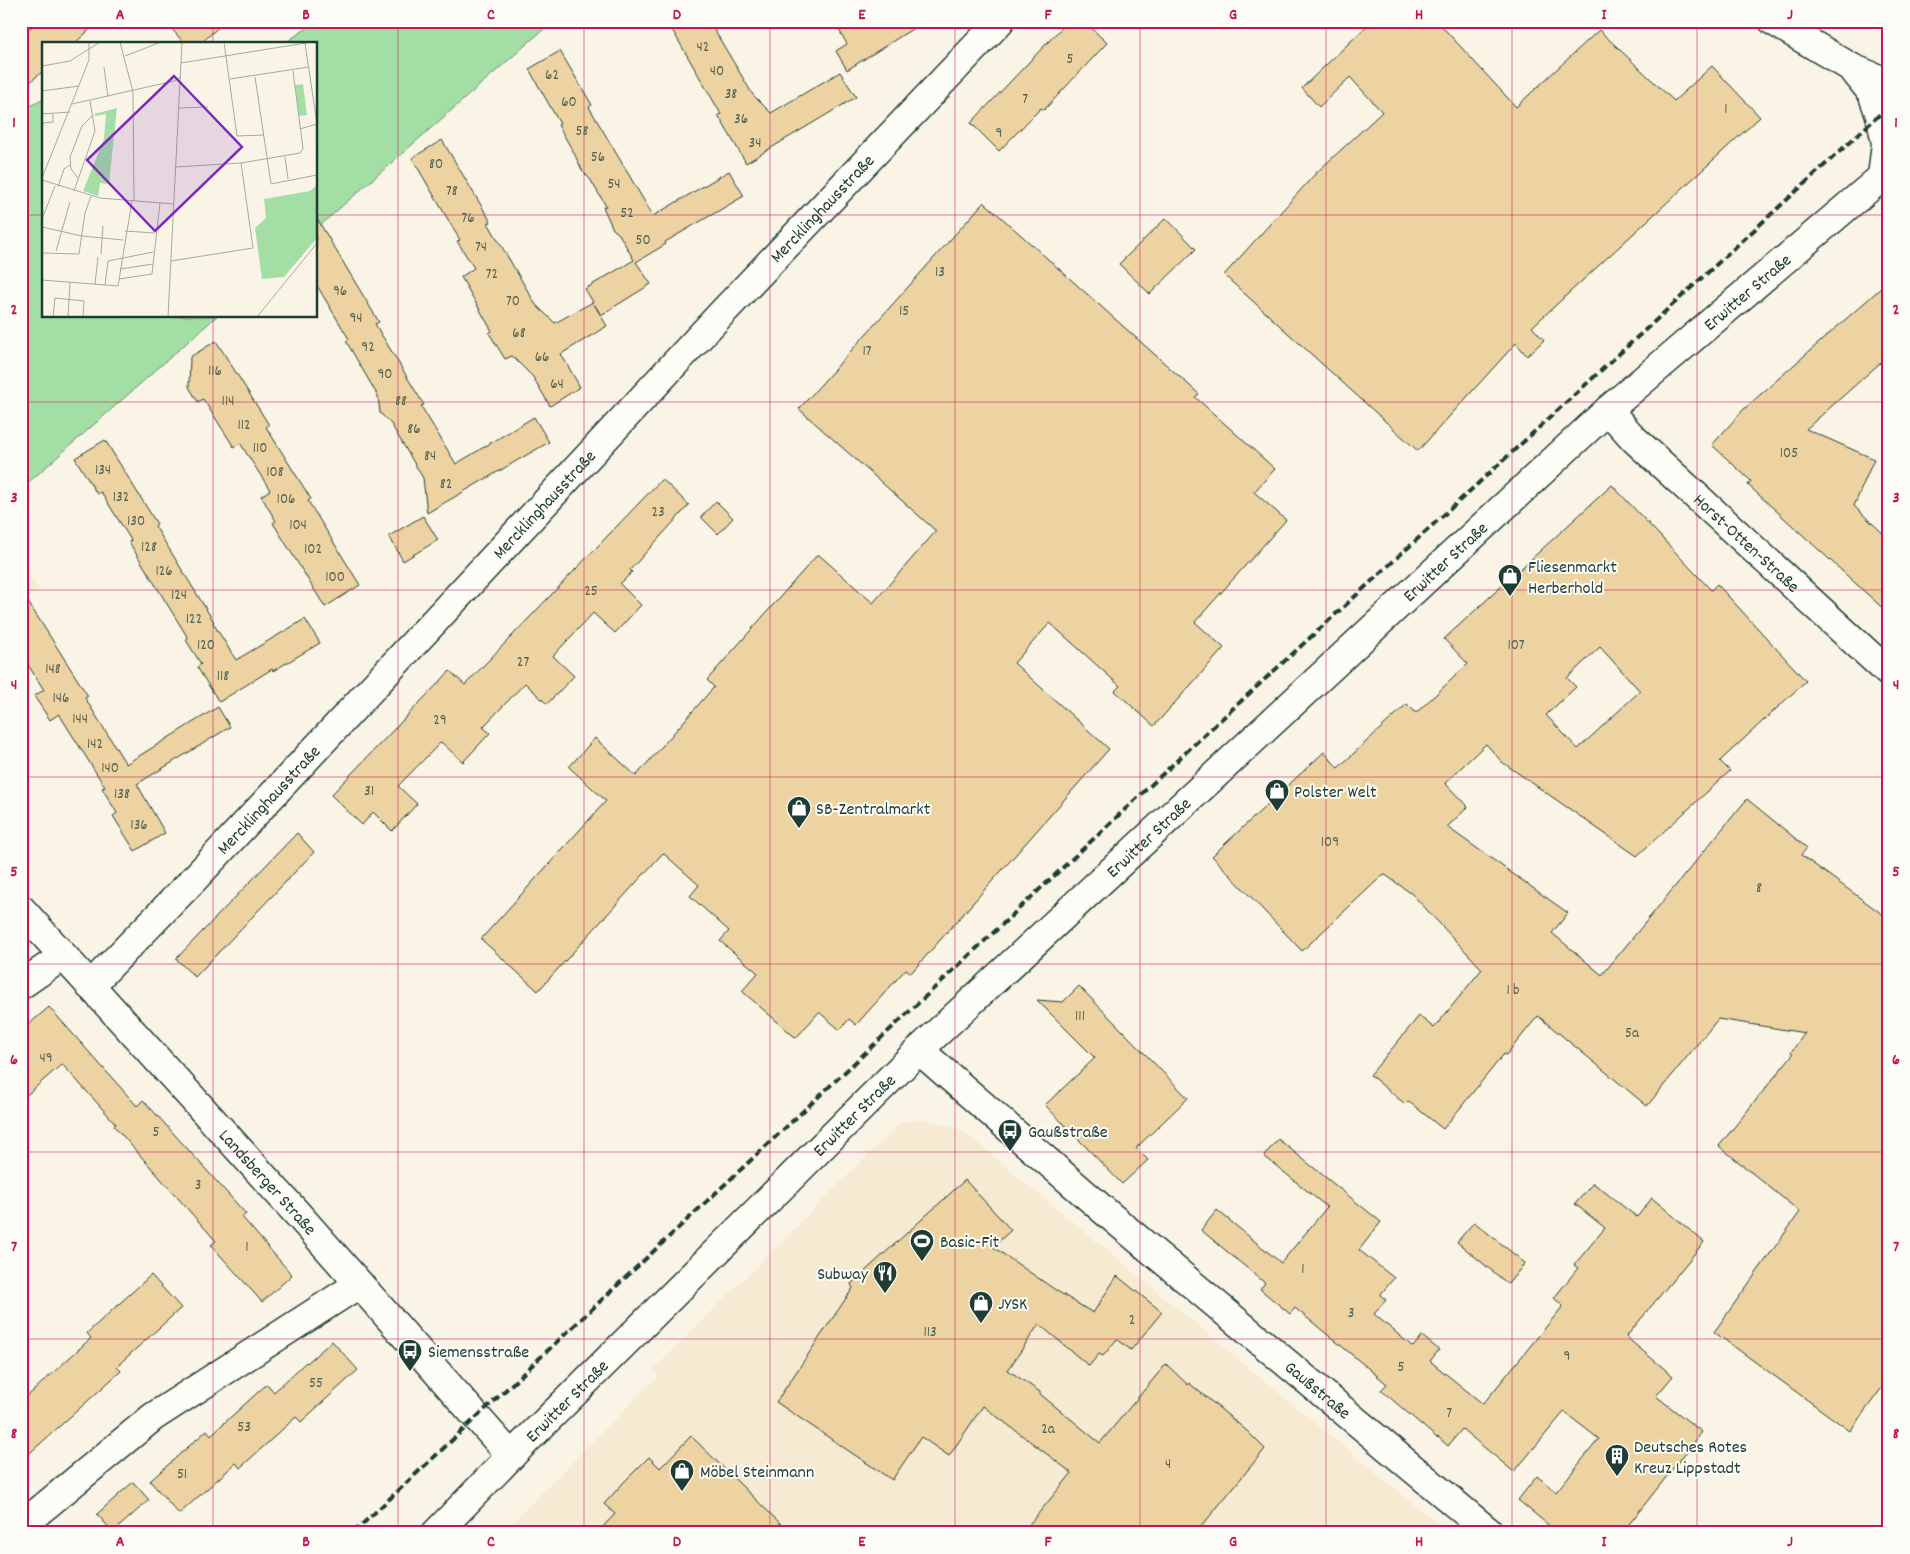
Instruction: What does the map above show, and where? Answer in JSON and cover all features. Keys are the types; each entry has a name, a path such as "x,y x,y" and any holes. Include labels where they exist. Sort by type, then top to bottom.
{"street":[{"name":"Mercklinghausstraße","path":"90,986 271,797 714,321 1000,21"},
{"path":"1773,21 1852,68 1889,84"},
{"path":"1852,68 1872,93 1880,114 1886,143 1885,174"},
{"name":"Erwitter Straße","path":"436,1533 919,1050 1608,410 1885,174"},
{"name":"Horst-Otten-Straße","path":"1608,410 1634,439 1889,672"},
{"name":"Landsberger Straße","path":"21,909 359,1284 511,1456"},
{"path":"21,985 63,956"},
{"name":"Gaußstraße","path":"919,1050 1108,1214 1490,1533"},
{"path":"21,1526 153,1416 359,1284"}],"shaded area":[{"path":"21,561 38,589 21,602"},
{"path":"927,1119 962,1130 1448,1533 502,1533 658,1376 655,1368 900,1123"}],"green space":[{"path":"318,21 553,21 318,227 318,42 286,42"},
{"path":"42,100 42,318 215,318 21,489 21,114 26,108"}],"building":[{"path":"38,21 99,21 76,42 42,42 42,72 21,90 21,36"},
{"path":"165,21 225,21 202,42 183,42"},
{"path":"667,21 709,21 753,95 771,113 840,72 856,97 746,163 718,115 721,114"},
{"path":"834,21 925,21 847,70 836,51 847,44"},
{"path":"1068,21 1084,21 1107,43 1044,110 1041,108 999,151 971,123"},
{"path":"1372,21 1437,21 1516,107 1599,30 1674,101 1712,66 1760,117 1532,327 1544,340 1527,356 1516,343 1418,451 1224,275 1316,173 1382,112 1350,77 1319,107 1302,88"},
{"path":"560,51 592,105 589,107 653,216 729,171 744,196 665,242 666,244 636,262 651,284 601,315 594,304 607,326 561,354 580,387 550,406 533,377 512,356 505,359 489,333 492,331 461,277 474,268 457,241 460,240 412,158 442,140 491,222 488,223 536,305 555,323 593,302 585,289 634,260 619,234 613,229 603,207 606,206 590,179 583,172 558,125 560,124 529,69"},
{"path":"984,202 1199,394 1195,397 1275,469 1254,492 1286,520 1195,622 1224,648 1154,726 1115,691 1120,686 1050,623 1014,663 1109,749 911,973 906,969 856,1025 849,1019 840,1030 819,1012 796,1038 742,991 758,973 720,941 729,931 690,896 699,885 663,853 538,991 481,939 606,801 569,767 595,738 636,776 714,687 707,680 818,554 873,603 936,531 799,409"},
{"path":"1166,218 1196,249 1150,294 1119,264"},
{"path":"318,220 379,322 375,324 424,405 421,406 456,464 534,417 549,442 427,513 423,478 391,424 380,413 378,396 346,341 349,339 318,287"},
{"path":"1889,281 1889,355 1806,429 1874,459 1854,506 1889,539 1889,614 1748,485 1751,481 1712,445 1744,409"},
{"path":"216,341 269,425 266,427 311,499 308,501 360,585 325,607 273,523 276,521 261,496 270,490 240,443 234,447 203,399 198,402 189,387 190,357"},
{"path":"105,440 157,524 155,526 236,660 305,619 320,643 273,671 272,669 219,702 197,667 201,664 186,640 188,638 129,542 131,540 101,492 97,494 75,458"},
{"path":"662,479 689,505 630,570 632,572 620,584 641,605 615,633 593,613 553,656 574,676 547,704 525,683 483,727 490,733 463,762 441,742 398,786 417,804 392,831 373,812 362,825 331,795 450,671 465,685"},
{"path":"1612,485 1711,590 1717,584 1806,681 1720,761 1730,771 1637,856 1502,762 1486,744 1445,783 1468,807 1447,827 1568,913 1552,933 1602,975 1747,799 1807,848 1801,855 1889,919 1889,1378 1850,1431 1714,1332 1800,1212 1719,1146 1793,1054 1791,1052 1805,1033 1718,1019 1647,1106 1538,1016 1506,1055 1504,1054 1443,1129 1408,1101 1405,1104 1370,1075 1419,1016 1434,1028 1482,969 1412,894 1384,874 1302,951 1212,856 1324,752 1338,768 1407,704 1416,713 1468,664 1444,639","holes":["1600,647 1640,691 1578,749 1546,715 1576,687 1567,678"]},
{"path":"716,501 733,518 718,534 701,517"},
{"path":"423,516 438,540 403,561 389,536"},
{"path":"21,591 88,696 85,698 126,764 218,707 230,727 137,784 165,833 135,851 113,816 117,813 102,788 105,787 59,714 50,720 34,696 44,690 21,654"},
{"path":"297,833 314,852 195,977 176,959"},
{"path":"1079,986 1188,1098 1136,1148 1148,1160 1122,1184 1045,1105 1095,1058 1037,1000 1063,1002"},
{"path":"49,1007 137,1106 143,1100 165,1124 246,1214 242,1217 292,1275 262,1302 211,1245 216,1241 62,1064 21,1100 21,1031"},
{"path":"1278,1139 1381,1222 1359,1250 1394,1278 1380,1295 1386,1300 1374,1314 1413,1347 1422,1336 1439,1350 1430,1361 1483,1404 1563,1306 1554,1298 1578,1268 1574,1265 1605,1228 1575,1204 1593,1183 1637,1217 1652,1198 1704,1242 1626,1337 1673,1376 1656,1396 1702,1432 1622,1533 1558,1533 1518,1500 1537,1476 1556,1492 1599,1439 1564,1412 1514,1472 1462,1429 1448,1446 1381,1390 1387,1384 1295,1308 1290,1314 1260,1289 1265,1283 1201,1230 1217,1210 1281,1263 1327,1207 1264,1156"},
{"path":"965,1180 1011,1230 993,1247 1057,1291 1093,1313 1117,1276 1162,1312 1131,1350 1117,1339 1103,1356 1099,1354 1089,1366 1039,1324 1008,1370 1040,1392 1040,1394 1100,1443 1166,1364 1188,1385 1189,1383 1247,1431 1265,1449 1196,1533 1022,1533 1072,1473 983,1406 949,1456 921,1437 892,1480 776,1402 853,1288 851,1284"},
{"path":"1474,1222 1525,1263 1508,1284 1457,1242"},
{"path":"151,1275 181,1308 117,1366 121,1371 21,1461 21,1402 91,1338 87,1333"},
{"path":"332,1341 358,1370 301,1422 296,1417 240,1468 236,1463 179,1514 150,1481 207,1430 211,1435 267,1384 274,1392"},
{"name":"Möbel Steinmann","path":"691,1436 790,1533 597,1533 615,1514 604,1504 625,1481 649,1457 660,1468"},
{"path":"133,1482 149,1500 113,1532 97,1514"}],"railway":[{"path":"353,1533 1215,725 1889,106"}],"place":[{"name":"Fliesenmarkt Herberhold","path":"1510,597"},
{"name":"Polster Welt","path":"1277,812"},
{"name":"SB-Zentralmarkt","path":"799,829"},
{"name":"Gaußstraße","path":"1010,1152"},
{"name":"Basic-Fit","path":"922,1262"},
{"name":"Subway","path":"885,1294"},
{"name":"JYSK","path":"981,1324"},
{"name":"Siemensstraße","path":"410,1372"},
{"name":"Deutsches Rotes Kreuz Lippstadt","path":"1617,1477"},
{"name":"Möbel Steinmann","path":"682,1492"}]}
